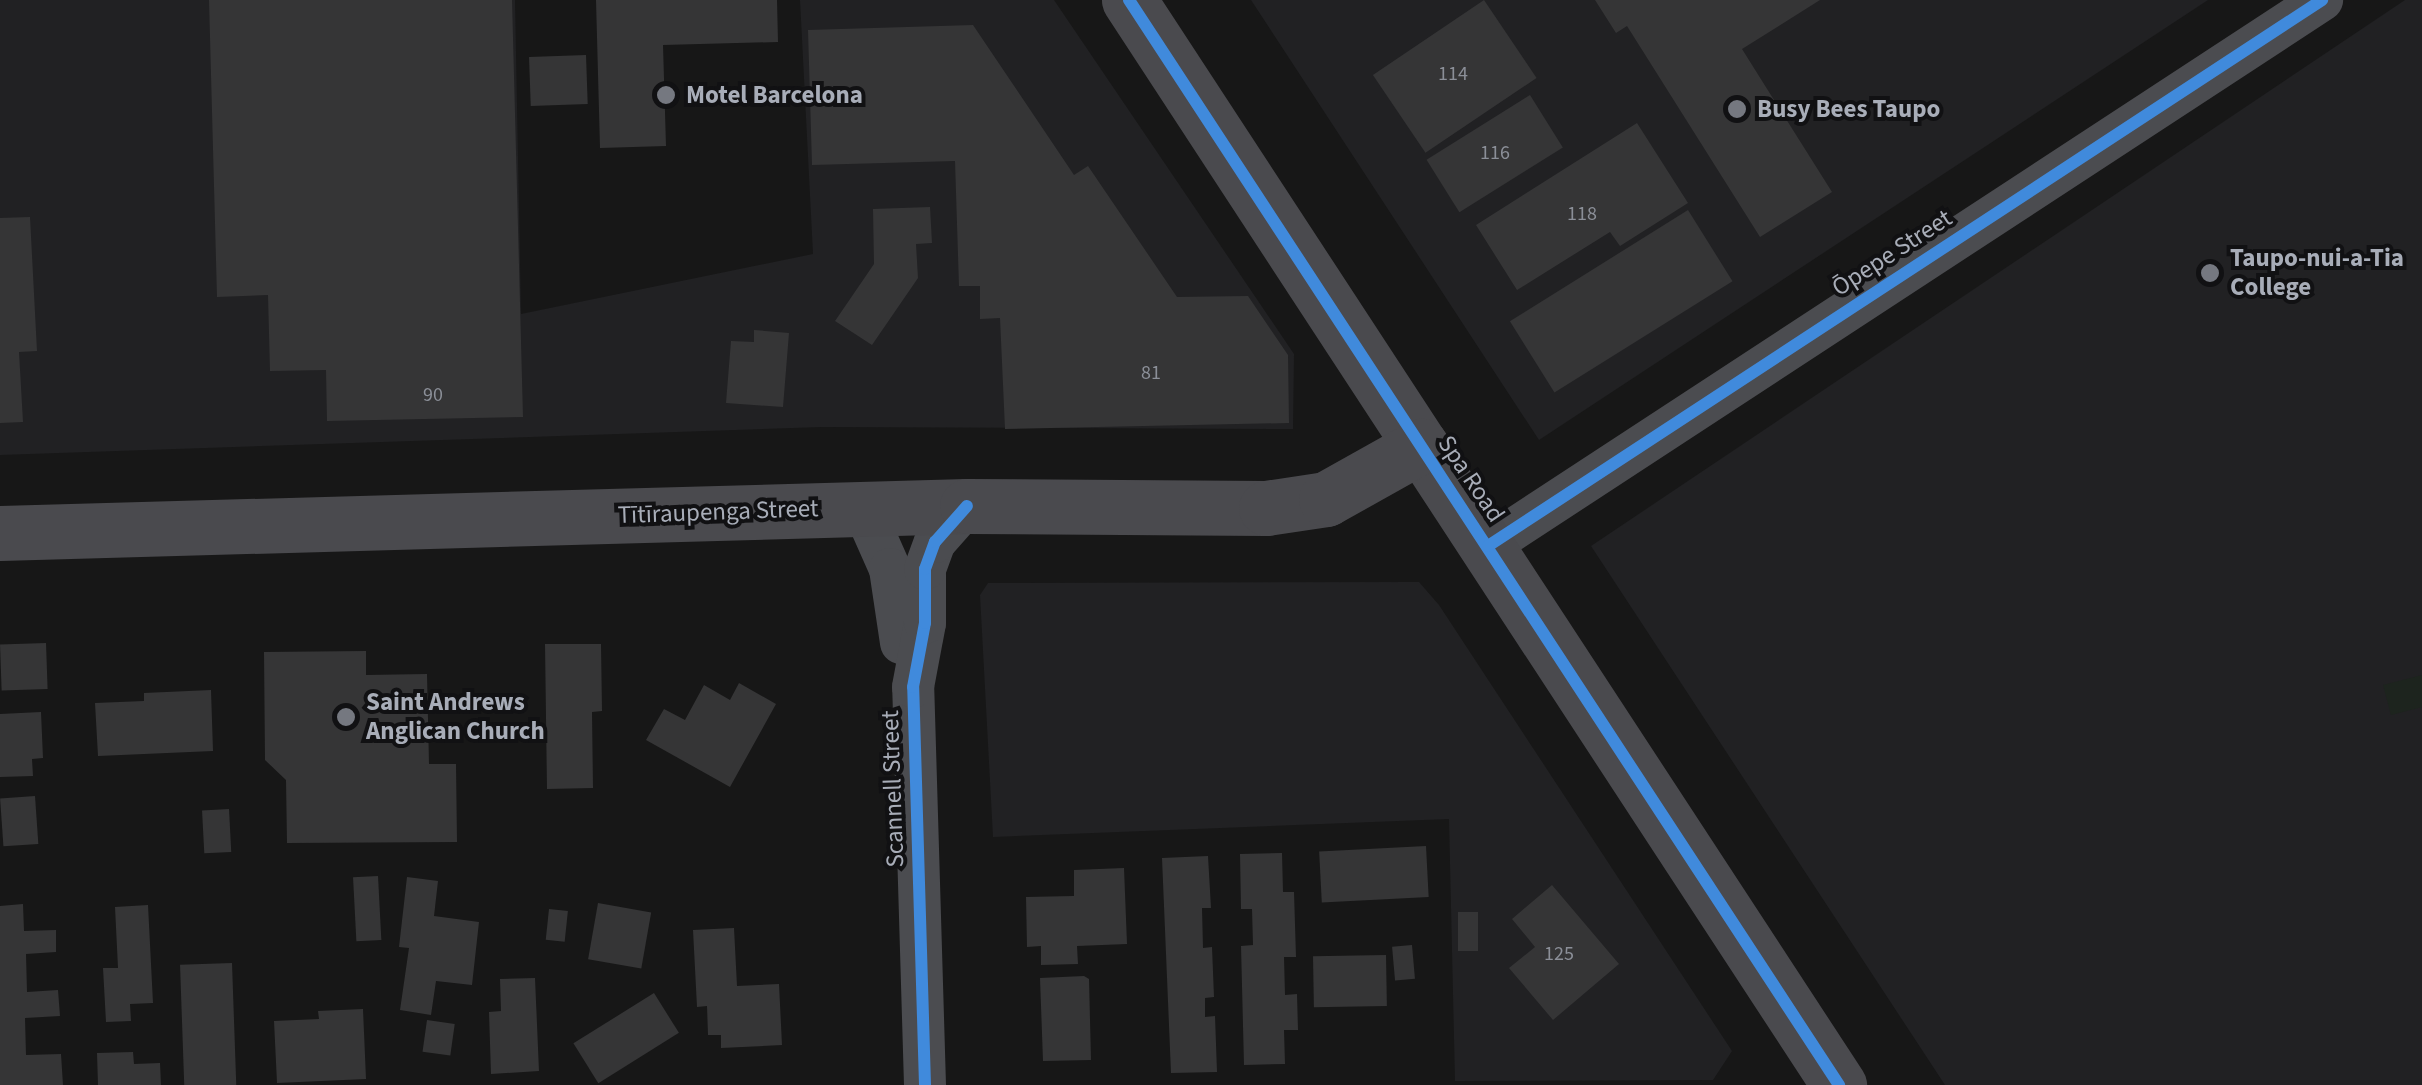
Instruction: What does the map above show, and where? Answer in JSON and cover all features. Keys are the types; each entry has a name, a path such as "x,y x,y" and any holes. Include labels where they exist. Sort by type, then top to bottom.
{"main road":[{"name":"Spa Road","path":"1129,0 1839,1085"},
{"name":"Tītīraupenga Street","path":"0,533 863,508 1286,507 1340,492 1421,446"}],"street":[{"name":"Ōpepe Street","path":"1488,546 2322,0"},
{"name":"Scannell Street","path":"925,1085 913,687 924,624 926,569 935,542 967,506"},
{"name":"Scannell Street","path":"863,508 890,569 896,626 913,687"}],"shaded area":[{"path":"0,0 515,0 521,314 813,254 800,0 1054,0 1294,354 1293,429 822,427 0,455"},
{"path":"1251,0 2208,0 1539,440"},
{"name":"Taupo-nui-a-Tia College","path":"2405,0 2422,0 2422,1085 1945,1085 1591,546"},
{"path":"1419,582 1439,605 1732,1051 1713,1080 1455,1081 1449,819 993,837 980,595 988,583"},
{"path":"2422,675 2422,707 2391,715 2383,685"}],"building":[{"path":"209,0 512,0 523,417 327,421 326,370 270,371 268,295 217,297"},
{"path":"596,0 777,0 778,42 663,45 666,146 600,148"},
{"path":"1484,0 1537,78 1425,153 1373,75"},
{"path":"1595,0 1820,0 1742,49 1832,192 1760,237 1627,26 1616,33"},
{"path":"973,25 1074,175 1088,166 1177,297 1248,296 1288,355 1289,423 1005,429 1000,318 980,319 980,286 959,286 955,161 812,165 808,30"},
{"path":"586,55 588,104 531,106 529,57"},
{"path":"1530,95 1563,148 1459,212 1427,160"},
{"path":"1637,123 1688,203 1620,246 1610,232 1517,290 1476,225"},
{"path":"930,207 932,243 916,244 918,278 872,345 835,321 874,264 873,209"},
{"path":"1688,210 1733,281 1554,393 1510,321"},
{"path":"30,217 37,351 19,352 23,422 0,423 0,218"},
{"path":"754,330 789,333 783,407 726,403 731,341 754,342"},
{"path":"46,643 48,689 2,691 0,645"},
{"path":"545,644 601,644 602,711 592,712 593,788 547,789"},
{"name":"Saint Andrews Anglican Church","path":"366,651 366,675 427,674 429,764 456,764 457,842 287,843 286,780 265,760 264,652"},
{"path":"739,683 776,704 730,787 646,740 664,709 685,720 704,685 730,700"},
{"path":"211,690 213,751 98,756 95,703 144,701 144,693"},
{"path":"41,712 43,758 32,759 33,776 0,777 0,714"},
{"path":"35,796 38,844 3,846 0,798"},
{"path":"229,809 231,852 204,853 202,810"},
{"path":"1426,846 1429,897 1322,903 1319,852"},
{"path":"1282,853 1283,892 1294,892 1296,957 1284,957 1285,995 1297,994 1298,1030 1284,1030 1285,1064 1244,1065 1241,946 1253,945 1252,909 1241,909 1240,854"},
{"path":"1208,856 1211,908 1202,908 1203,948 1212,947 1214,997 1205,998 1205,1017 1215,1016 1217,1072 1171,1073 1162,858"},
{"path":"1124,868 1127,944 1077,946 1078,964 1041,965 1041,946 1027,947 1026,897 1074,896 1074,870"},
{"path":"378,876 381,940 356,941 353,877"},
{"path":"407,877 438,881 434,916 479,922 472,985 436,981 431,1015 400,1010 409,948 399,947"},
{"path":"1552,885 1619,964 1553,1020 1509,968 1535,947 1512,919"},
{"path":"598,903 651,912 641,969 588,959"},
{"path":"23,904 24,931 56,930 56,952 26,954 27,992 58,990 60,1016 25,1018 26,1055 61,1054 63,1085 0,1085 0,906"},
{"path":"148,905 153,1003 130,1004 131,1021 106,1022 103,968 118,968 115,907"},
{"path":"549,909 568,911 565,942 546,940"},
{"path":"1458,912 1478,912 1478,951 1458,951"},
{"path":"734,928 737,986 779,984 782,1045 721,1048 721,1035 708,1035 707,1006 697,1007 693,930"},
{"path":"1412,945 1415,979 1395,981 1392,947"},
{"path":"1386,955 1387,1006 1314,1007 1313,956"},
{"path":"232,963 236,1085 184,1085 180,965"},
{"path":"535,978 539,1071 491,1074 489,1012 501,1011 500,979"},
{"path":"1040,978 1089,979 1091,1060 1043,1061"},
{"path":"654,993 679,1033 598,1083 573,1043"},
{"path":"363,1009 366,1079 277,1083 274,1021 319,1019 318,1011"},
{"path":"427,1020 455,1024 450,1056 423,1052"},
{"path":"133,1052 134,1064 160,1063 161,1085 98,1085 97,1053"}],"cycle path":[{"path":"1129,0 1839,1085"},
{"path":"1488,546 2322,0"},
{"path":"925,1085 913,687 925,623 925,569 935,542 967,506"}],"place":[{"name":"Motel Barcelona","path":"666,95"},
{"name":"Busy Bees Taupo","path":"1737,109"},
{"name":"Taupo-nui-a-Tia College","path":"2210,273"},
{"name":"Saint Andrews Anglican Church","path":"346,717"}]}
